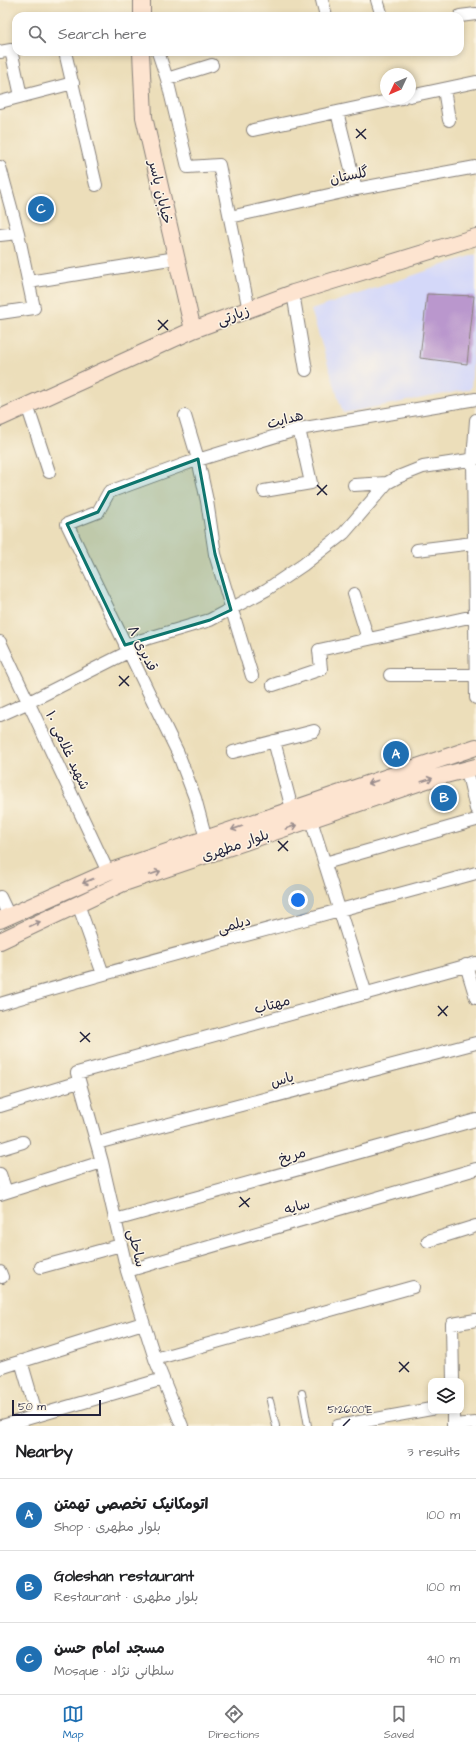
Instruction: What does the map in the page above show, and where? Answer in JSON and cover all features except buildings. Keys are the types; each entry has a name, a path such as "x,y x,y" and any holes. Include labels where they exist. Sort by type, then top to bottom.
{"main road":[{"path":"142,0 142,12"},
{"name":"خیابان یاسر","path":"141,56 144,117 193,330"},
{"name":"زیارتی","path":"0,418 193,330 293,293 476,237"},
{"name":"بلوار مطهری","path":"5,918 108,872 476,747"},
{"name":"بلوار مطهری","path":"0,941 121,884 409,787 472,769"},
{"path":"403,772 409,787"}],"street":[{"path":"142,0 146,12"},
{"path":"322,0 325,12"},
{"path":"377,0 381,12"},
{"path":"464,16 476,14"},
{"path":"0,52 11,50 12,54"},
{"path":"12,56 22,96"},
{"path":"66,56 96,185"},
{"path":"159,56 167,79 188,167 219,165 249,310"},
{"path":"167,79 212,65"},
{"path":"416,95 476,82"},
{"path":"0,102 72,83"},
{"path":"444,89 449,120"},
{"path":"253,130 380,103"},
{"path":"337,112 356,189"},
{"path":"0,167 18,232 34,308 0,314"},
{"name":"گلستان","path":"230,217 356,189 476,168"},
{"path":"0,235 18,232"},
{"path":"28,282 176,258"},
{"path":"293,293 306,370"},
{"name":"هدایت","path":"108,492 198,459 299,429 476,399"},
{"path":"27,405 49,472"},
{"path":"185,416 198,459 207,501 215,554 252,676"},
{"path":"476,420 473,543 476,698"},
{"path":"264,491 311,483 299,429"},
{"path":"354,485 387,483 422,467 474,460"},
{"path":"0,715 29,702 126,648 210,620 266,590 303,565 344,533 387,483"},
{"name":"قدیری ۸","path":"108,492 98,512 67,524 178,753 196,798 206,839"},
{"path":"417,550 473,543"},
{"path":"354,594 368,639"},
{"path":"272,684 321,669 319,650 474,616"},
{"name":"شهید غلامی ۱۰","path":"0,642 108,872"},
{"path":"390,675 476,675"},
{"path":"232,752 314,731"},
{"path":"274,741 292,809"},
{"path":"472,769 476,809"},
{"path":"311,820 366,994"},
{"path":"324,862 476,820"},
{"name":"دیلمی","path":"0,1004 103,974 476,873"},
{"path":"0,897 5,918"},
{"path":"78,904 103,974"},
{"path":"471,964 476,998"},
{"name":"مهتاب","path":"0,1106 78,1078 471,964"},
{"name":"یاس","path":"96,1143 476,1043"},
{"name":"ساحلی","path":"78,1078 102,1162 127,1271 155,1359 182,1426"},
{"name":"مریخ","path":"115,1220 476,1120"},
{"path":"0,1149 23,1142"},
{"path":"0,1174 3,1193 102,1162"},
{"name":"سایه","path":"127,1271 476,1169"},
{"path":"428,1241 476,1226"},
{"path":"41,1267 121,1245"},
{"path":"155,1359 413,1287"},
{"path":"453,1378 452,1324 476,1320"},
{"path":"0,1368 143,1323"},
{"path":"21,1361 37,1416"},
{"path":"2,1426 163,1379"},
{"path":"344,1425 428,1410"},
{"path":"453,1414 453,1426 476,1423"}],"lane":[{"path":"302,1393 308,1426"},
{"path":"270,1401 276,1426"}],"highlighted area":[{"path":"198,459 215,554 231,610 210,620 125,645 67,524 98,512 109,492"}],"shaded area":[{"path":"476,254 476,318 471,389 343,413 311,310"}],"place":[{"name":"مسجد امام حسن","path":"41,209"},
{"name":"اتومکانیک تخصصی تهمتن","path":"396,754"},
{"name":"Goleshan restaurant","path":"444,798"}]}
